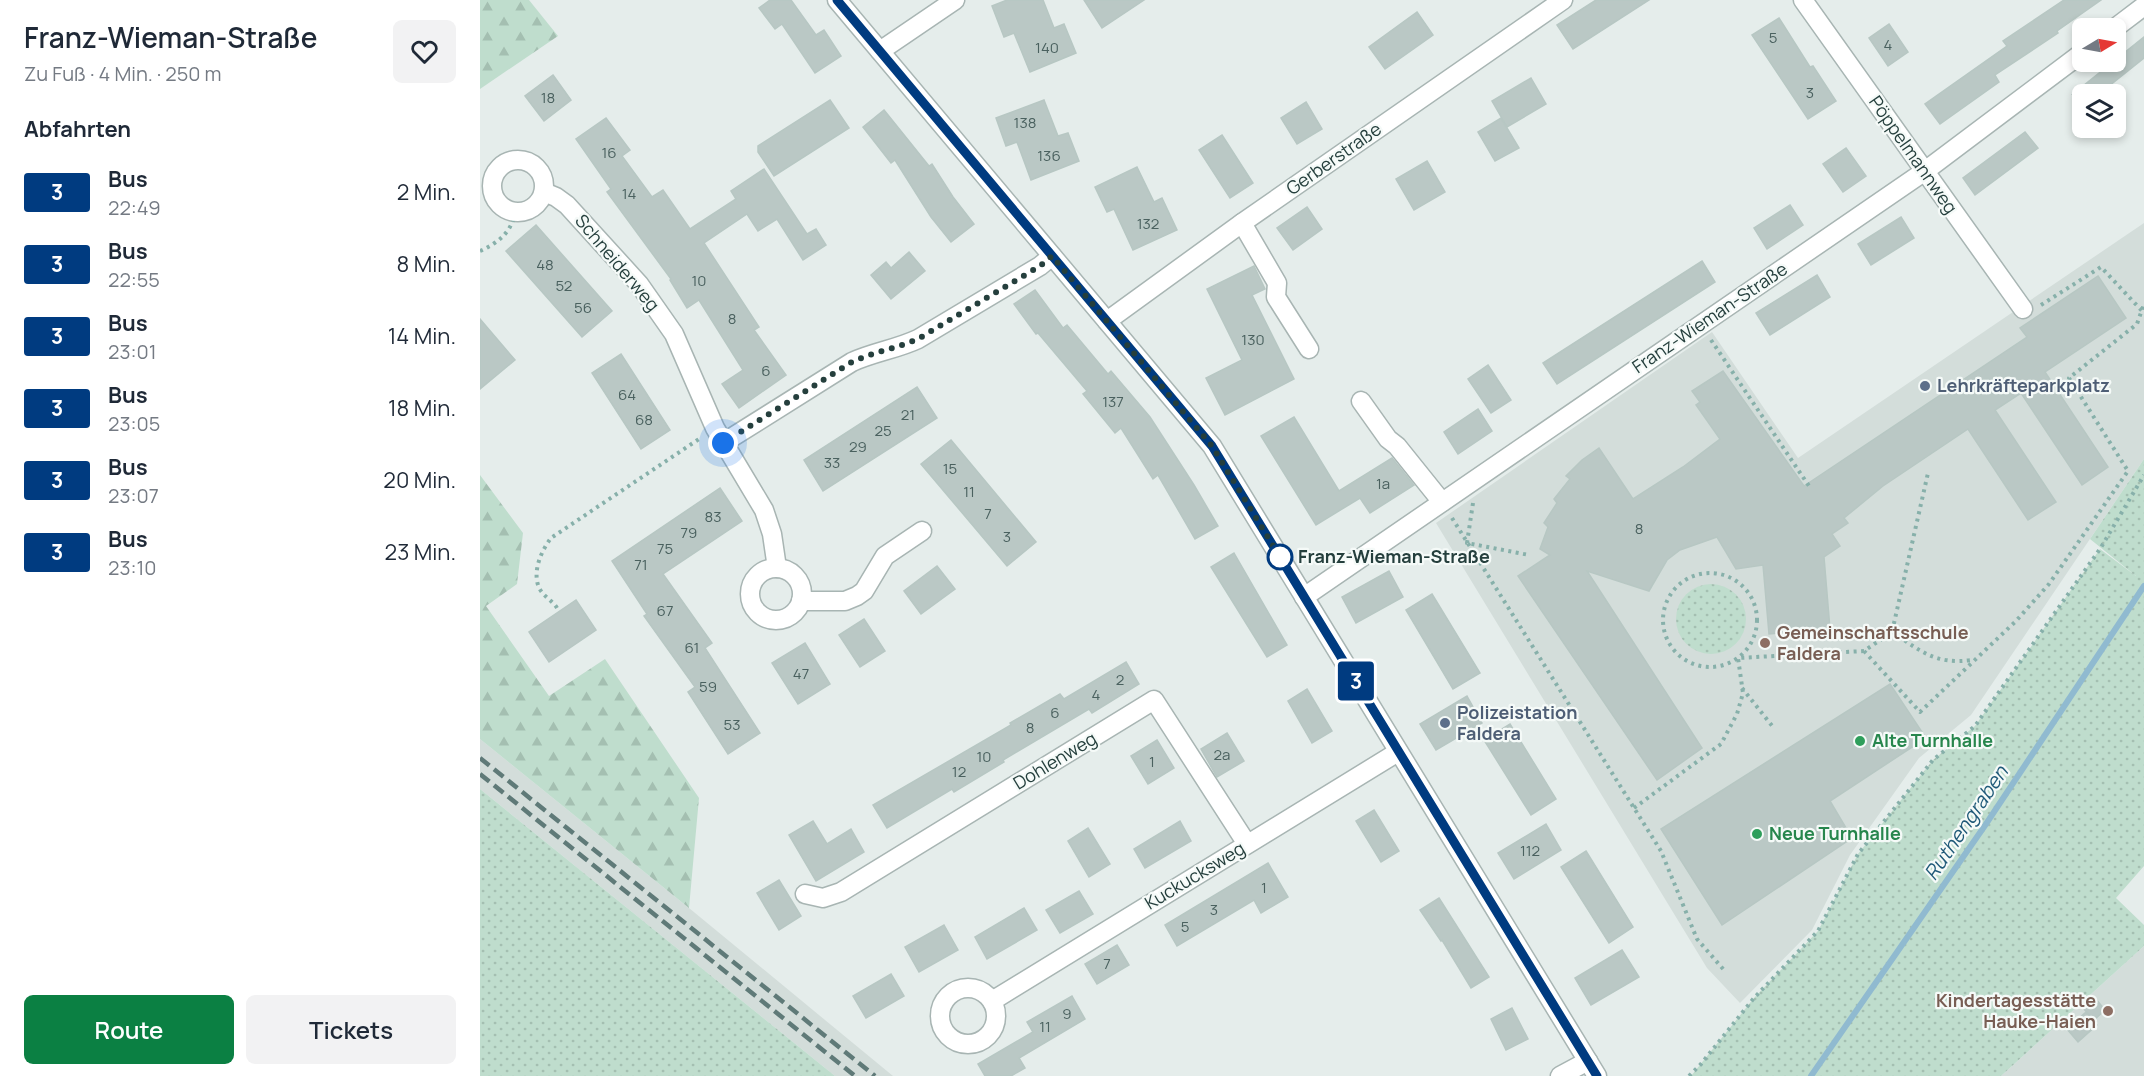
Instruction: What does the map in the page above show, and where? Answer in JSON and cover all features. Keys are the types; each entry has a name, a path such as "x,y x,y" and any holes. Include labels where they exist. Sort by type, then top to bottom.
{"street":[{"path":"837,0 1212,446 1592,1069 1560,1076"},
{"path":"880,51 955,0"},
{"name":"Gerberstraße","path":"1107,321 1242,223 1563,0"},
{"name":"Pöppelmannweg","path":"1803,0 2023,309"},
{"path":"2126,20 2144,6"},
{"name":"Franz-Wieman-Straße","path":"1304,597 1924,171 2072,60"},
{"path":"520,159 536,167 542,174 544,192 540,201 533,207 524,212 515,212 506,209 494,195 493,178 503,165 511,160 520,159"},
{"name":"Schneiderweg","path":"544,192 567,205 639,284 674,334 719,436 764,510 772,534 777,568"},
{"path":"1242,223 1277,283 1276,297 1309,349"},
{"path":"719,436 852,362 918,339 1040,266 1052,256"},
{"path":"1361,401 1388,439 1397,446 1442,502"},
{"path":"801,601 845,601 856,596 864,591 885,556 922,531"},
{"path":"777,568 794,575 800,583 801,601 791,616 782,620 772,620 756,611 749,595 754,579 768,569 777,568"},
{"name":"Dohlenweg","path":"806,894 823,898 841,892 1154,700 1247,844"},
{"name":"Kuckucksweg","path":"992,1000 1398,752"}],"path":[{"path":"480,251 503,237 510,229 515,212"},
{"path":"2023,309 2026,314 2101,267 2143,312"},
{"path":"1864,651 1920,712 2016,621 2049,584 2128,471 2069,378 2137,324 2144,304"},
{"path":"1700,325 1809,486"},
{"path":"557,608 544,596 538,585 538,568 542,550 551,538 719,436"},
{"path":"1738,658 1749,647 1755,633 1757,619 1755,604 1748,591 1737,581 1723,574 1708,573 1694,576 1681,583 1670,595 1664,610 1664,627 1668,642 1678,655 1692,664 1708,667 1724,665 1738,658 1864,651 1892,632 1928,473"},
{"path":"1689,1076 1755,998 1818,931 1858,854 1933,760 1975,726 2100,549 2144,475"},
{"path":"1467,543 1476,479"},
{"path":"1442,502 1661,851 1697,939 1724,970"},
{"path":"1467,543 1529,555"},
{"path":"1892,632 1932,658 1956,662 1973,660"},
{"path":"1634,808 1721,744 1737,714 1742,688 1738,658"},
{"path":"1742,688 1773,727"}],"shaded area":[{"name":"Gemeinschaftsschule Faldera","path":"2144,223 2144,459 1971,715 1919,758 1850,855 1812,930 1740,1003 1707,968 1436,523 1712,332 1798,458"},
{"path":"480,739 893,1076 835,1076 480,789"},
{"name":"Kindertagesstätte Hauke-Haien","path":"2144,946 2144,1076 2001,1076"}],"green space":[{"path":"480,0 529,0 558,36 480,89"},
{"path":"2144,459 2144,866 2116,898 2144,925 2144,946 2001,1076 1691,1076 1754,998 1818,931 1858,854 1933,760 1975,726 2100,549 2136,576 2090,539"},
{"path":"480,475 523,533 517,584 486,606 549,696 605,659 699,798 689,908 480,739"},
{"path":"1704,584 1718,584 1731,590 1740,599 1746,612 1744,632 1736,644 1718,654 1704,654 1691,648 1682,639 1676,626 1676,612 1682,599 1691,590"},
{"path":"480,789 835,1076 480,1076"}],"building":[{"path":"770,0 791,0 816,35 824,30 841,56 815,73 782,24 775,29 759,8"},
{"path":"1007,0 1043,0 1054,28 1064,24 1076,53 1030,72 1014,33 1004,37 992,6"},
{"path":"1084,0 1144,0 1102,28"},
{"path":"1596,0 1649,0 1573,49 1557,25"},
{"path":"2064,0 2101,0 2075,18 2072,18 2072,20 2057,31 2058,33 1995,75 1999,82 1940,124 1925,104 2007,46 2003,41"},
{"path":"1417,12 1433,35 1385,69 1369,47"},
{"path":"1779,18 1810,67 1813,66 1836,101 1808,119 1752,35"},
{"path":"1889,24 1908,52 1888,66 1869,38"},
{"path":"2144,37 2144,58 2112,84 2085,84 2100,72 2126,72 2126,51"},
{"path":"553,75 571,100 544,121 525,96"},
{"path":"1531,78 1546,104 1507,127 1492,101"},
{"path":"830,100 849,128 774,176 758,152 758,146"},
{"path":"1044,100 1058,136 1068,133 1079,161 1031,180 1017,142 1006,146 996,118"},
{"path":"1306,102 1322,129 1297,144 1281,118"},
{"path":"884,110 929,166 932,164 974,224 951,242 931,217 895,160 891,163 863,127"},
{"path":"606,118 630,150 622,156 652,197 663,190 690,229 736,199 731,191 764,169 807,234 816,229 826,245 803,260 777,219 758,231 747,214 704,243 759,327 754,330 786,375 739,408 722,384 743,370 699,300 687,308 671,279 607,192 611,189 576,139"},
{"path":"1501,118 1519,148 1495,161 1478,132"},
{"path":"2025,132 2038,148 1975,195 1963,178"},
{"path":"1222,135 1253,183 1230,198 1199,150"},
{"path":"1846,148 1866,176 1843,192 1823,164"},
{"path":"1427,161 1445,192 1414,210 1396,179"},
{"path":"1137,167 1154,202 1162,198 1177,230 1133,250 1114,209 1107,212 1095,187"},
{"path":"1790,205 1803,225 1767,249 1754,228"},
{"path":"1307,207 1322,229 1293,250 1277,228"},
{"path":"1901,217 1914,238 1871,265 1858,244"},
{"path":"536,225 612,311 582,337 506,251"},
{"path":"909,252 925,271 891,299 871,275 886,262 891,268"},
{"path":"1702,261 1715,282 1557,384 1543,363"},
{"path":"1254,266 1265,289 1252,295 1294,379 1225,415 1206,378 1242,360 1207,289"},
{"path":"1817,275 1830,297 1770,335 1756,313"},
{"path":"2098,276 2126,318 2045,372 2108,467 2082,485 2021,393 1995,410 2056,502 2028,520 1968,429 1883,486 1844,518 1848,523 1832,534 1840,546 1824,557 1830,629 1769,634 1763,565 1736,569 1717,537 1680,550 1667,560 1649,591 1587,571 1702,748 1657,780 1518,576 1550,555 1540,549 1548,527 1544,523 1557,503 1554,499 1570,479 1566,476 1582,460 1599,448 1633,499 1683,467 1720,439 1696,405 1700,402 1692,391 1723,371 1804,486 2027,337 2020,328"},
{"path":"1035,290 1063,328 1067,325 1108,374 1111,371 1150,417 1218,526 1195,539 1158,475 1153,479 1121,428 1115,433 1083,394 1087,391 1038,333 1036,334 1014,304"},
{"path":"480,319 515,360 480,389"},
{"path":"621,354 670,430 641,449 592,373"},
{"path":"1488,365 1511,400 1491,413 1468,379"},
{"path":"917,387 937,418 823,491 804,460"},
{"path":"1478,409 1492,431 1458,454 1444,432"},
{"path":"1294,417 1339,491 1392,458 1414,485 1370,513 1360,498 1316,525 1261,436"},
{"path":"951,440 1036,542 1007,566 921,464"},
{"path":"720,488 742,521 663,574 712,643 705,648 760,733 728,754 688,692 695,687 644,616 647,614 612,561"},
{"path":"1234,553 1287,645 1267,657 1211,567"},
{"path":"937,566 955,589 921,614 904,591"},
{"path":"1389,571 1403,597 1356,623 1342,597"},
{"path":"1432,594 1480,673 1453,689 1406,610"},
{"path":"576,600 596,630 549,662 529,632"},
{"path":"864,619 885,651 860,667 839,635"},
{"path":"805,643 830,684 798,704 772,663"},
{"path":"1126,662 1139,684 1092,713 1089,709 954,792 952,789 887,828 873,805 1060,694 1064,699"},
{"name":"Neue Turnhalle","path":"1890,684 1926,738 1830,801 1852,838 1722,925 1661,829"},
{"path":"1307,689 1332,731 1312,743 1288,701"},
{"path":"1467,696 1482,723 1436,750 1420,724"},
{"path":"1510,724 1556,799 1531,815 1484,740"},
{"path":"1227,733 1244,761 1217,777 1201,749"},
{"path":"1157,740 1174,768 1148,784 1131,756"},
{"path":"1374,810 1399,851 1381,862 1356,821"},
{"path":"813,821 827,844 851,829 864,852 816,881 789,835"},
{"path":"1180,821 1191,841 1145,868 1134,849"},
{"path":"1546,824 1561,850 1514,879 1498,853"},
{"path":"1088,828 1110,864 1089,877 1068,841"},
{"path":"1586,851 1633,927 1609,943 1561,867"},
{"path":"1268,863 1288,897 1261,913 1254,900 1177,946 1165,925"},
{"path":"779,880 801,916 779,930 757,893"},
{"path":"1079,891 1093,914 1060,933 1046,910"},
{"path":"1439,898 1489,977 1471,988 1442,940 1420,910"},
{"path":"1024,908 1037,930 987,959 975,937"},
{"path":"944,925 958,950 919,972 905,947"},
{"path":"1117,945 1129,965 1097,984 1085,964"},
{"path":"1622,950 1639,977 1591,1005 1575,978"},
{"path":"891,974 904,996 866,1018 853,996"},
{"path":"1072,996 1085,1019 1019,1058 1025,1068 1011,1076 985,1076 978,1064 1033,1032 1027,1022"},
{"path":"2095,998 2105,1010 2094,1020 2083,1008"},
{"path":"1512,1008 1528,1039 1506,1050 1491,1019"},
{"path":"2086,1012 2097,1025 2078,1042 2067,1029"}],"waterway":[{"name":"Ruthengraben","path":"1811,1076 1986,824 2144,586"}],"railway":[{"path":"480,758 875,1076"},
{"path":"480,774 855,1076"}],"bus line":[{"name":"3","path":"837,0 1212,446 1597,1076"}],"place":[{"name":"Lehrkräfteparkplatz","path":"1925,386"},
{"name":"Franz-Wieman-Straße","path":"1280,557"},
{"name":"Gemeinschaftsschule Faldera","path":"1765,643"},
{"name":"Polizeistation Faldera","path":"1445,723"},
{"name":"Alte Turnhalle","path":"1860,741"},
{"name":"Neue Turnhalle","path":"1757,834"},
{"name":"Kindertagesstätte Hauke-Haien","path":"2108,1011"}],"route":[{"path":"723,443 852,362 918,339 1040,266 1052,256 1212,446 1280,557"}]}
